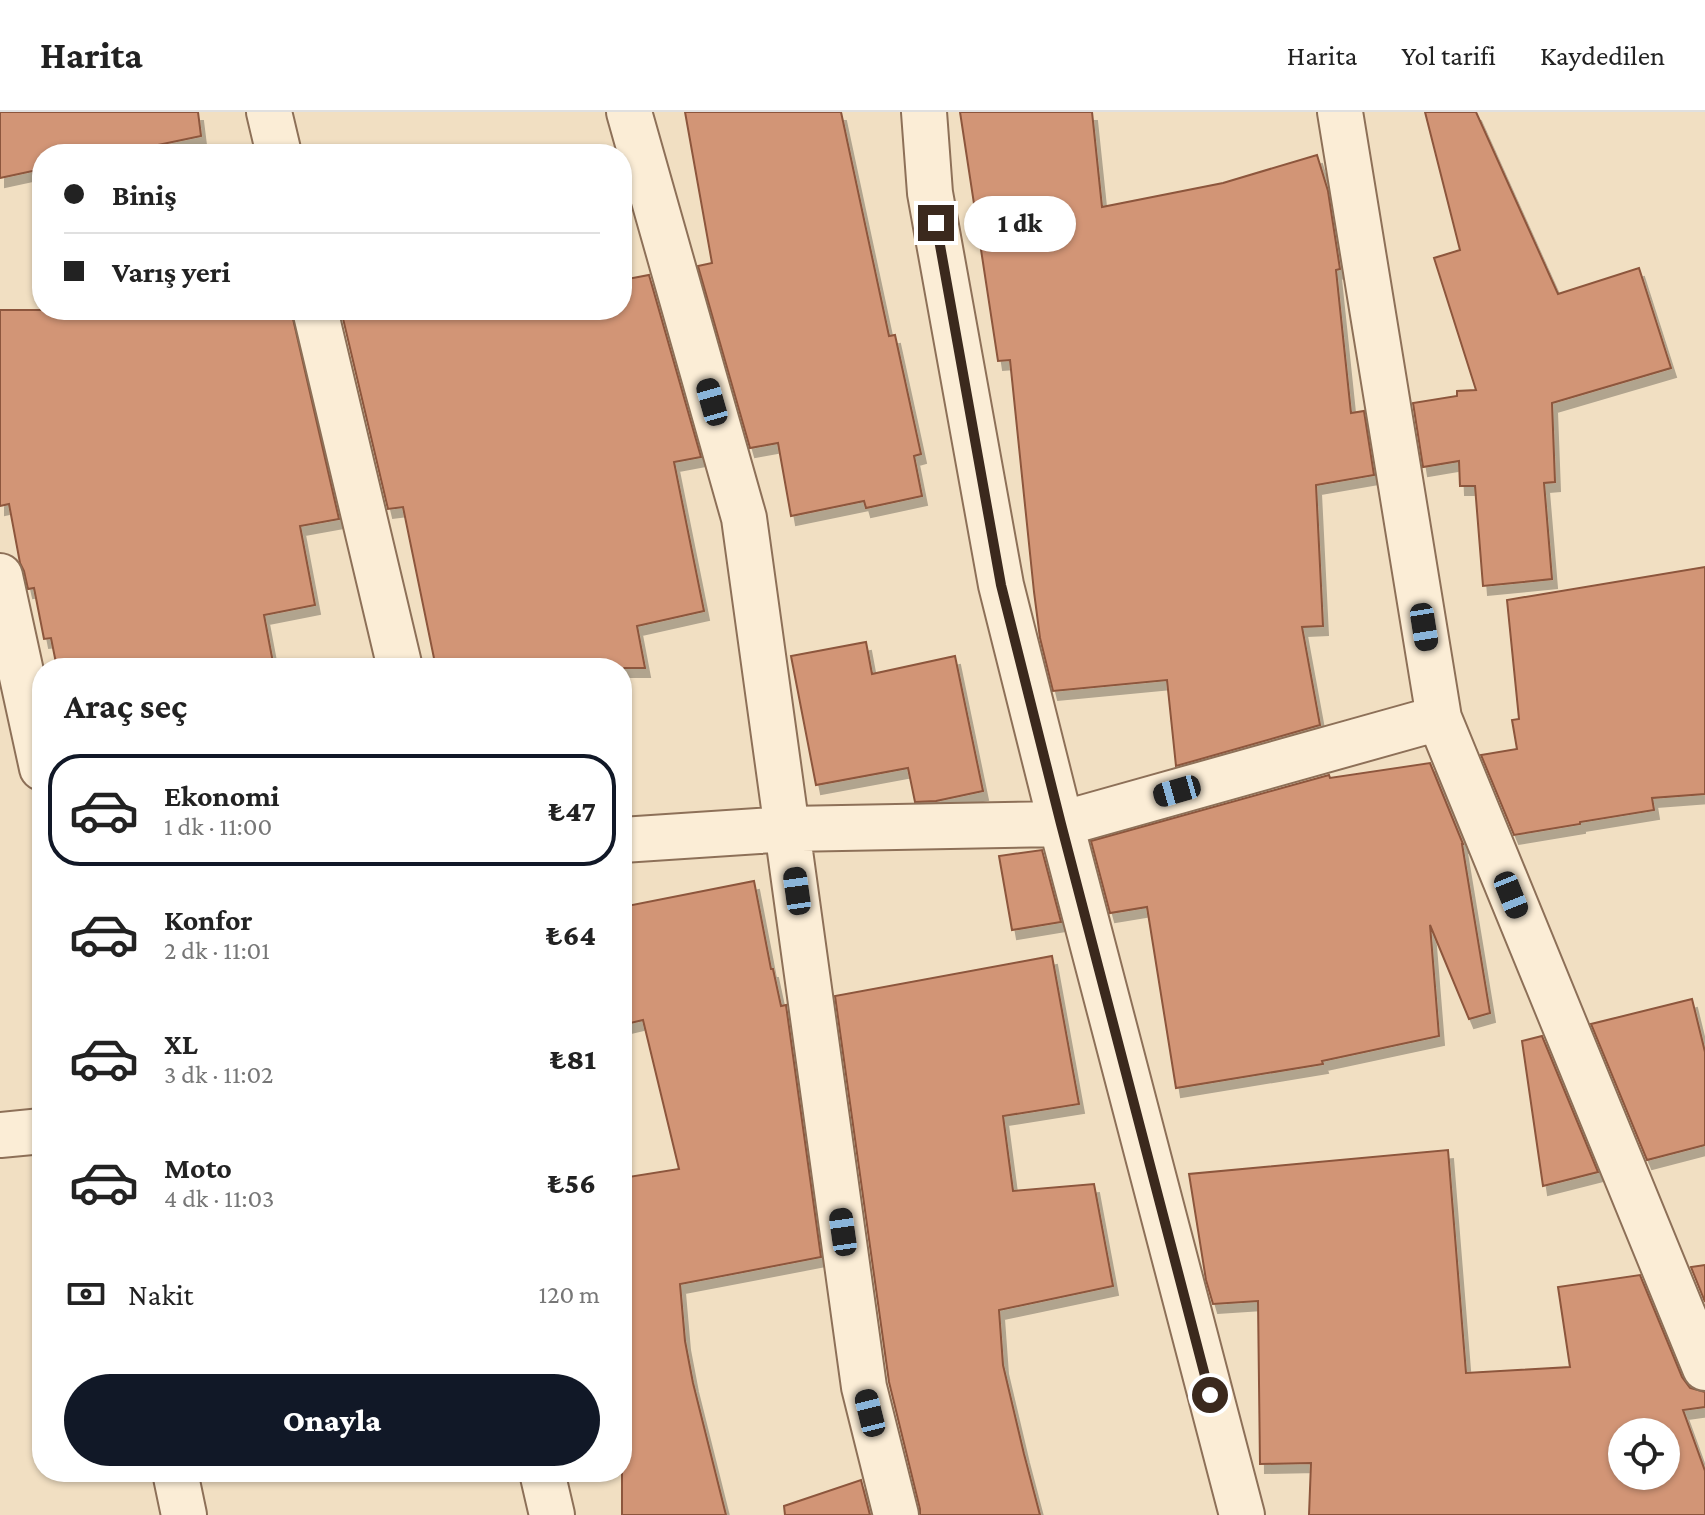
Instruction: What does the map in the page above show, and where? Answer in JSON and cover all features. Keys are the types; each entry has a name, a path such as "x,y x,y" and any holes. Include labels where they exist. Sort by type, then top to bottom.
{"street":[{"path":"269,112 277,144"},
{"path":"629,112 744,518 864,1387 896,1515"},
{"path":"924,112 930,193 1001,585 1242,1515"},
{"path":"1340,112 1439,718 1705,1368"},
{"path":"317,320 398,658"},
{"path":"0,576 32,722"},
{"path":"632,839 788,829 1061,824 1439,718"},
{"path":"0,1135 32,1132"},
{"path":"177,1482 184,1515"},
{"path":"544,1482 552,1515"}],"building":[{"path":"0,112 198,112 201,136 163,144 32,144 32,171 0,178"},
{"path":"685,112 841,112 889,336 895,335 921,454 914,456 922,496 866,508 864,501 791,516 778,443 750,448 698,266 712,263"},
{"path":"960,112 1092,112 1102,207 1223,183 1317,155 1328,191 1340,269 1336,270 1351,413 1364,411 1374,475 1316,485 1323,626 1302,627 1320,725 1176,766 1167,680 1053,691 1040,638 1034,592 1010,360 998,361"},
{"path":"1425,112 1476,112 1558,294 1639,268 1671,368 1552,403 1555,482 1544,483 1552,579 1483,586 1475,486 1460,486 1459,461 1423,467 1413,403 1457,396 1457,391 1476,390 1434,258 1460,250"},
{"path":"649,275 701,457 674,462 704,611 637,626 645,668 632,668 632,658 434,658 403,507 388,509 343,320 632,320 632,278"},
{"path":"0,310 32,310 32,320 293,320 339,519 300,526 315,605 264,615 272,658 55,658 51,638 44,639 34,588 28,589 20,563 9,504 0,506"},
{"path":"1705,567 1705,794 1652,798 1654,810 1514,835 1481,755 1517,749 1512,720 1519,719 1507,600"},
{"path":"866,642 872,674 955,656 983,791 915,802 908,768 816,785 791,656"},
{"path":"1430,763 1463,844 1490,1013 1469,1019 1430,925 1439,1036 1322,1061 1323,1064 1176,1088 1147,907 1110,913 1091,841 1329,775 1330,778"},
{"path":"1042,850 1061,922 1012,930 999,856"},
{"path":"754,881 771,969 781,1006 786,1005 821,1257 680,1284 685,1341 693,1383 726,1515 622,1515 622,1482 632,1482 632,1176 679,1169 643,1020 632,1023 632,905"},
{"path":"1052,956 1079,1104 1003,1116 1013,1191 1094,1184 1113,1286 999,1310 1003,1365 1040,1515 920,1515 889,1382 835,996"},
{"path":"1692,999 1705,1052 1705,1145 1647,1160 1591,1024"},
{"path":"1542,1036 1598,1172 1543,1186 1522,1041"},
{"path":"1448,1150 1466,1373 1570,1367 1558,1287 1640,1275 1682,1377 1690,1388 1705,1392 1705,1407 1683,1410 1705,1471 1705,1515 1309,1515 1311,1463 1260,1464 1258,1301 1213,1304 1206,1280 1189,1174"},
{"path":"1705,1265 1705,1302 1691,1267"},
{"path":"861,1480 870,1515 785,1515 784,1506"}],"route":[{"path":"936,223 1001,585 1210,1395"}]}
